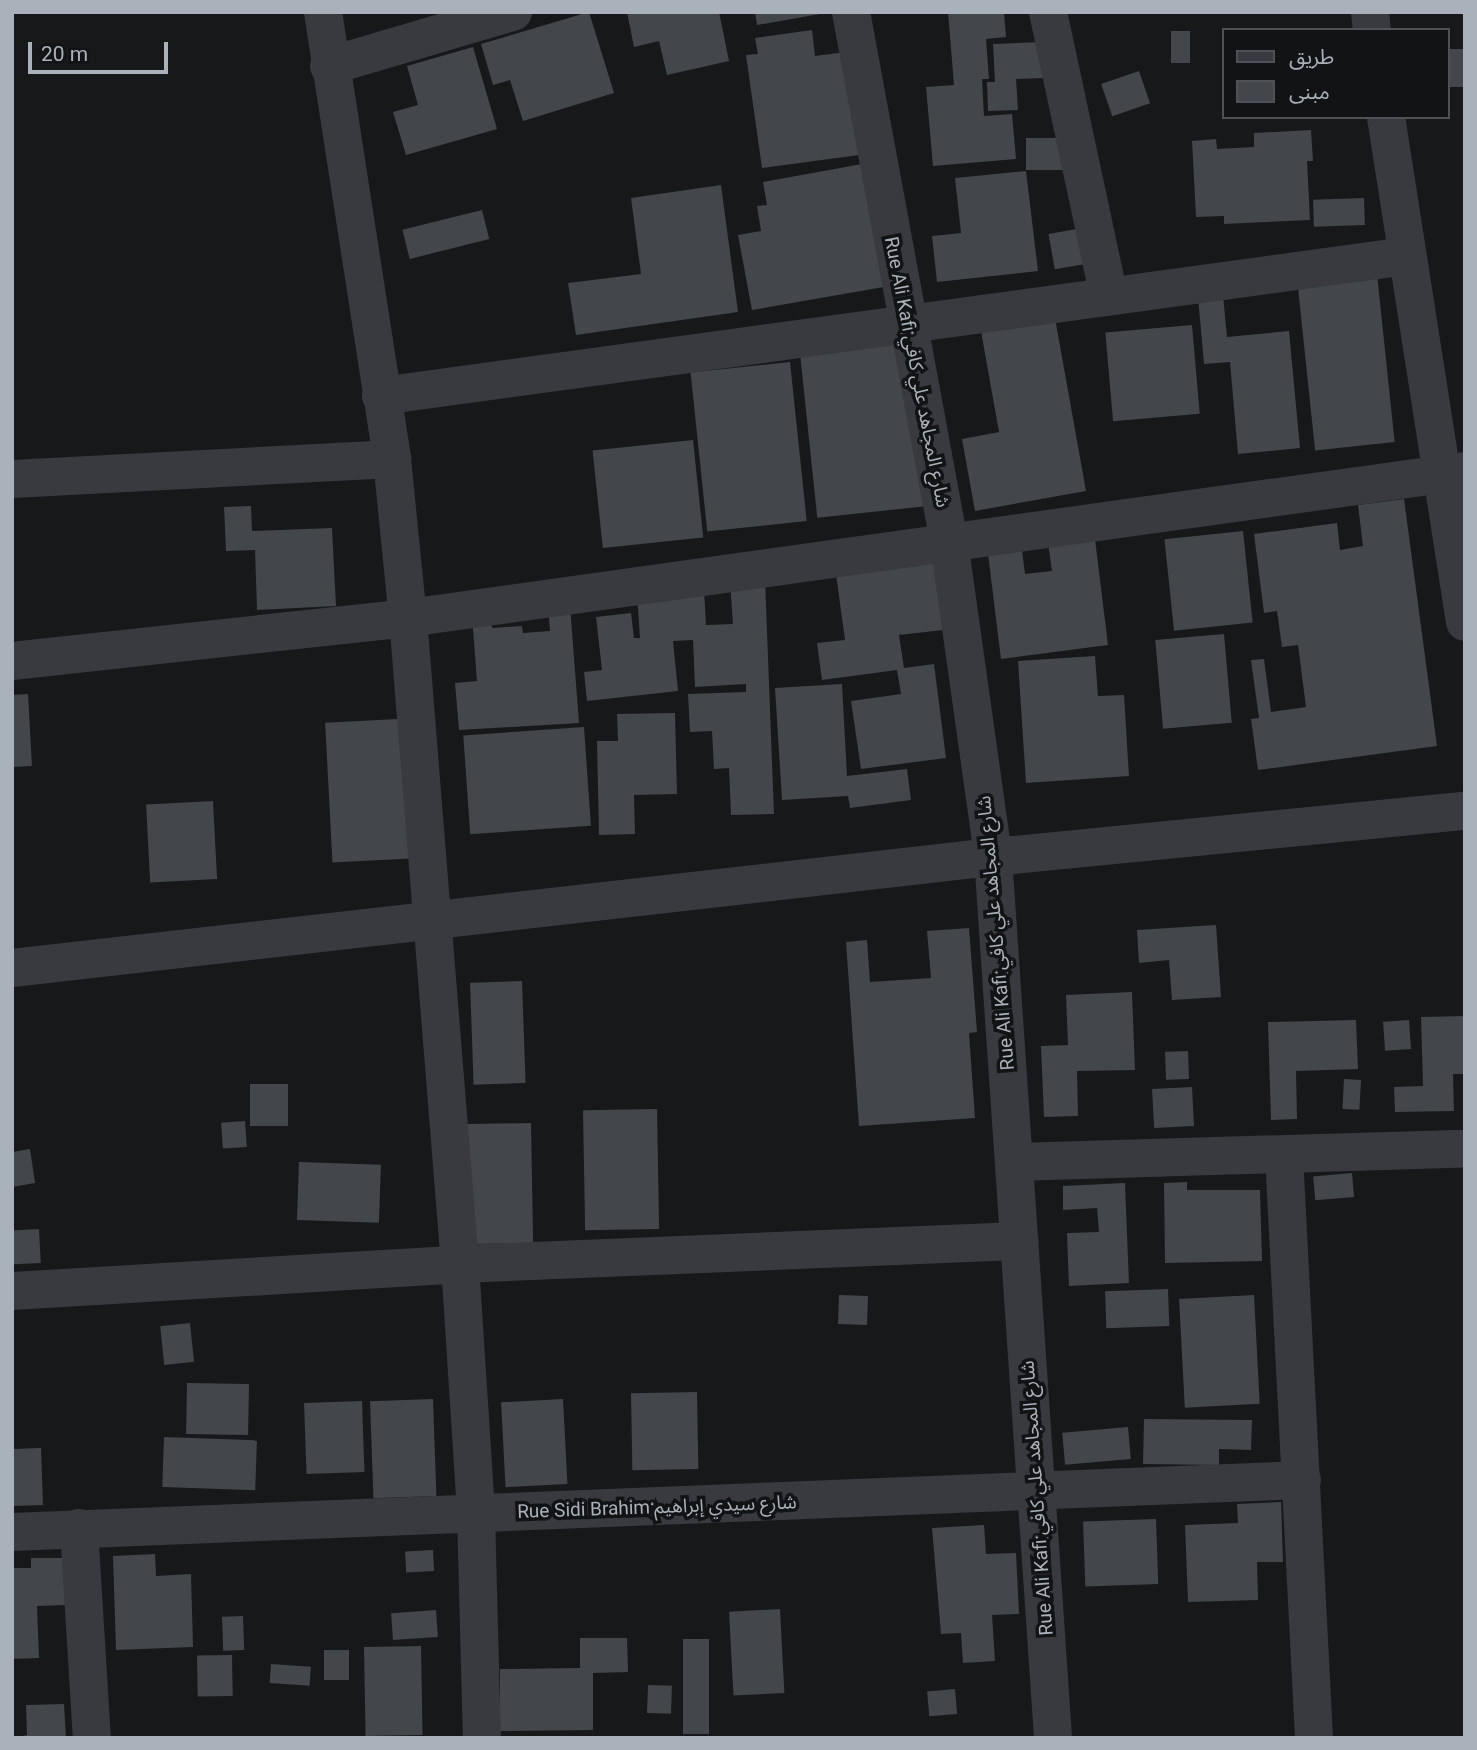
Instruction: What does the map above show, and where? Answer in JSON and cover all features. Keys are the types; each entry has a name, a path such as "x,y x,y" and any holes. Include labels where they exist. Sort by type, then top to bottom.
{"street":[{"path":"323,12 329,66 392,459 408,618 460,1264 476,1513 482,1738"},
{"path":"329,66 513,12"},
{"name":"Rue Ali Kafi;شارع المجاهد علي كافي","path":"850,12 949,542 993,857 1054,1738"},
{"path":"1048,12 1109,297"},
{"path":"1386,119 1407,256 1453,473 1465,622"},
{"path":"381,396 1407,256"},
{"path":"12,479 392,459"},
{"path":"12,661 408,618 1453,473"},
{"path":"12,968 993,857 1465,811"},
{"path":"1014,1161 1465,1149"},
{"path":"1284,1154 1314,1738"},
{"path":"12,1291 460,1264 1020,1241"},
{"name":"Rue Sidi Brahim;شارع سيدي إبراهيم","path":"12,1532 1037,1493 1302,1480"},
{"path":"79,1528 92,1738"}],"building":[{"path":"589,12 614,93 523,121 510,80 493,85 481,44"},
{"path":"627,12 719,12 729,61 667,75 659,41 634,47"},
{"path":"755,12 820,12 820,14 757,25"},
{"path":"948,12 1004,12 1006,37 986,39 989,79 982,79 984,116 1012,114 1016,159 933,166 926,87 954,85"},
{"path":"812,30 815,56 846,52 859,155 762,168 746,55 758,54 755,38"},
{"path":"1171,31 1190,31 1190,63 1171,63"},
{"path":"1043,42 1045,78 1016,79 1018,110 988,111 987,82 995,82 993,44"},
{"path":"473,47 497,129 406,155 393,112 418,105 407,66"},
{"path":"1449,49 1465,49 1465,87 1449,87"},
{"path":"1139,71 1150,103 1112,116 1101,84"},
{"path":"1311,130 1313,161 1307,161 1310,220 1224,224 1224,216 1196,217 1192,141 1216,139 1217,149 1254,147 1254,133"},
{"path":"1026,138 1069,138 1069,170 1026,170"},
{"path":"873,162 895,285 752,310 738,235 761,231 757,206 767,205 763,182"},
{"path":"1026,171 1038,271 937,282 932,236 961,233 955,178"},
{"path":"721,185 738,312 576,335 568,283 641,274 631,198"},
{"path":"1364,198 1365,225 1314,227 1313,200"},
{"path":"482,210 489,239 410,259 402,230"},
{"path":"1082,228 1088,263 1055,269 1049,234"},
{"path":"1377,274 1395,442 1315,450 1297,282"},
{"path":"1223,295 1227,337 1289,331 1300,448 1238,454 1230,362 1204,364 1198,297"},
{"path":"1055,318 1086,491 975,511 962,439 999,432 981,331"},
{"path":"1192,325 1200,414 1113,421 1105,333"},
{"path":"910,338 928,506 817,518 800,350"},
{"path":"790,362 807,521 707,532 691,372"},
{"path":"693,440 703,537 603,548 593,451"},
{"path":"1404,499 1437,746 1258,770 1251,719 1259,718 1251,660 1264,659 1271,712 1306,707 1298,645 1282,647 1277,611 1264,613 1254,534 1337,523 1340,550 1363,546 1358,505"},
{"path":"251,506 252,531 332,528 336,606 257,610 255,550 226,551 224,507"},
{"path":"1094,531 1108,645 1001,659 987,546 1021,542 1025,574 1052,571 1047,536"},
{"path":"1243,531 1253,622 1174,631 1164,539"},
{"path":"933,554 943,630 899,635 904,668 934,664 946,758 861,769 851,701 901,694 897,670 822,680 817,643 845,640 835,567"},
{"path":"765,579 774,814 731,815 729,768 714,769 712,731 690,732 688,694 746,692 746,684 695,687 693,640 673,641 678,691 587,701 584,672 602,670 596,617 631,613 634,638 640,638 637,594 704,590 706,625 733,624 730,581"},
{"path":"570,605 579,723 459,730 455,683 477,681 472,616 491,614 492,628 522,626 523,633 550,631 548,606"},
{"path":"1224,634 1232,723 1163,729 1155,640"},
{"path":"1095,656 1098,696 1124,695 1129,776 1026,783 1018,661"},
{"path":"842,684 847,776 907,769 911,800 850,808 848,796 782,800 775,688"},
{"path":"28,694 32,766 12,767 12,695"},
{"path":"675,713 677,794 634,795 635,834 599,835 597,741 618,741 617,714"},
{"path":"417,718 424,858 332,863 325,723"},
{"path":"584,727 591,826 470,834 463,735"},
{"path":"213,801 217,879 150,882 146,805"},
{"path":"1216,925 1221,997 1172,1000 1169,960 1139,963 1137,930"},
{"path":"969,928 977,1032 969,1033 975,1118 859,1126 846,942 867,940 870,982 931,978 927,931"},
{"path":"522,981 526,1083 474,1085 470,983"},
{"path":"1132,992 1135,1070 1077,1071 1078,1116 1044,1117 1041,1046 1068,1045 1066,995"},
{"path":"1465,1016 1465,1074 1453,1074 1454,1111 1395,1112 1394,1087 1423,1086 1421,1017"},
{"path":"1356,1020 1358,1069 1296,1071 1297,1119 1271,1120 1268,1022"},
{"path":"1409,1020 1411,1049 1385,1051 1383,1022"},
{"path":"1188,1051 1189,1079 1166,1080 1165,1052"},
{"path":"1344,1079 1361,1080 1359,1110 1342,1109"},
{"path":"250,1084 288,1084 288,1126 250,1126"},
{"path":"1192,1087 1194,1126 1154,1128 1152,1089"},
{"path":"657,1109 659,1229 585,1230 583,1110"},
{"path":"245,1121 247,1147 223,1149 221,1123"},
{"path":"531,1123 533,1243 469,1244 467,1124"},
{"path":"30,1149 35,1183 12,1187 12,1152"},
{"path":"299,1162 381,1165 379,1223 297,1220"},
{"path":"1352,1173 1354,1197 1315,1200 1313,1176"},
{"path":"1187,1182 1187,1190 1260,1190 1262,1261 1165,1263 1164,1183"},
{"path":"1125,1183 1129,1283 1069,1286 1067,1233 1099,1232 1097,1208 1063,1210 1063,1186"},
{"path":"39,1229 41,1263 14,1264 12,1230"},
{"path":"1168,1289 1169,1326 1106,1328 1105,1291"},
{"path":"839,1295 868,1296 867,1325 838,1324"},
{"path":"1254,1295 1260,1404 1185,1408 1179,1299"},
{"path":"190,1323 194,1362 164,1365 160,1326"},
{"path":"187,1383 249,1384 248,1435 186,1434"},
{"path":"697,1392 698,1469 632,1470 631,1393"},
{"path":"433,1399 436,1496 373,1498 370,1401"},
{"path":"563,1399 567,1484 506,1487 501,1402"},
{"path":"362,1401 364,1472 307,1474 304,1403"},
{"path":"1144,1419 1252,1420 1251,1450 1219,1449 1219,1465 1143,1464"},
{"path":"1128,1427 1131,1459 1065,1465 1062,1433"},
{"path":"164,1437 257,1440 255,1490 162,1487"},
{"path":"41,1448 43,1505 14,1506 12,1449"},
{"path":"1281,1502 1283,1562 1257,1562 1258,1600 1188,1602 1185,1525 1238,1523 1237,1504"},
{"path":"1156,1519 1158,1584 1085,1587 1083,1522"},
{"path":"984,1525 986,1554 1016,1553 1019,1614 992,1615 995,1661 963,1663 961,1633 941,1634 932,1528"},
{"path":"433,1550 434,1571 406,1572 405,1551"},
{"path":"155,1554 156,1576 191,1574 193,1647 116,1650 113,1556"},
{"path":"31,1558 64,1558 65,1605 37,1606 39,1658 12,1659 12,1568 31,1568"},
{"path":"780,1609 784,1693 733,1696 729,1612"},
{"path":"436,1610 438,1637 393,1640 391,1613"},
{"path":"243,1616 244,1650 223,1651 222,1617"},
{"path":"580,1638 627,1638 628,1672 593,1673 593,1730 500,1731 500,1669 580,1668"},
{"path":"683,1639 709,1639 709,1734 683,1734"},
{"path":"421,1646 423,1735 366,1736 364,1647"},
{"path":"324,1650 349,1650 349,1680 324,1680"},
{"path":"232,1655 233,1696 198,1697 197,1656"},
{"path":"271,1664 311,1667 310,1686 270,1683"},
{"path":"648,1685 672,1686 671,1714 647,1713"},
{"path":"955,1689 957,1714 929,1716 927,1691"},
{"path":"64,1704 66,1738 12,1738 27,1735 26,1705"}]}
